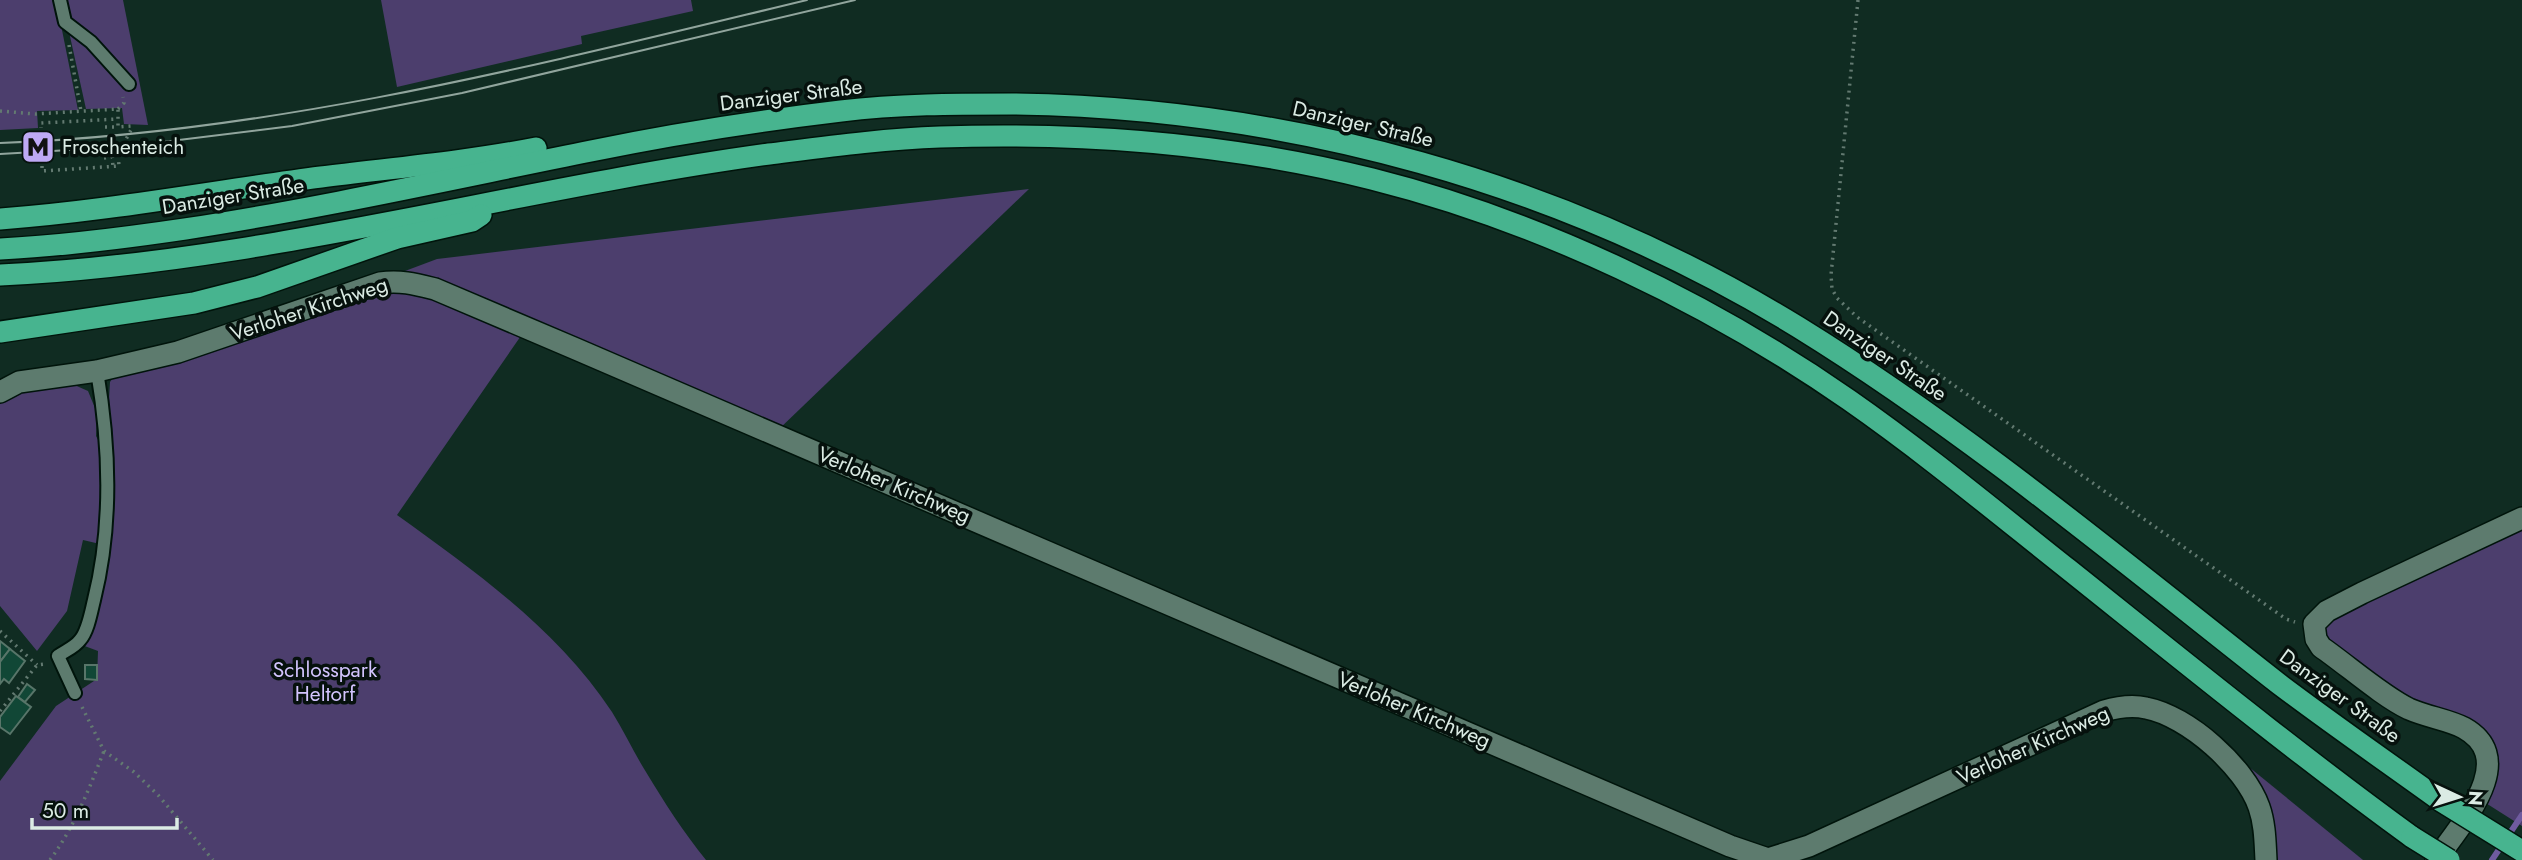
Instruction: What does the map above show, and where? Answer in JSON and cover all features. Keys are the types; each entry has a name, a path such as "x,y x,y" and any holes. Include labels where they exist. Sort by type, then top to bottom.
{"highway":[{"name":"Danziger Straße","path":"0,249 103,241 236,221 392,194 669,136 847,110 937,103 1075,105 1189,115 1308,134 1481,179 1588,219 1699,272 1794,324 1978,450 2287,689 2441,801 2522,851"},
{"path":"0,275 106,267 240,249 768,155 937,137 1077,137 1179,145 1289,161 1374,179 1476,210 1576,250 1678,295 1775,351 1847,398 1958,481 2259,722 2412,837 2449,860"},
{"path":"0,219 116,208 320,177 458,161 575,141 595,150"},
{"path":"0,332 194,303 257,287 397,238 472,221 496,203"}],"street":[{"name":"Verloher Kirchweg","path":"0,392 19,383 97,371 178,352 380,284 397,281 423,286 763,429 1717,841 1768,860 1810,846 2104,711 2138,706 2169,716 2217,748 2235,766 2246,780 2259,807 2264,824 2266,860"},
{"path":"2436,860 2484,787 2487,763 2483,745 2461,726 2405,707 2321,647 2316,639 2314,624 2327,611 2362,593 2522,518"}],"lane":[{"path":"60,0 65,22 91,42 129,84"},
{"path":"75,693 58,656 81,640 97,586 106,528 106,421 97,371"}],"path":[{"path":"1858,0 1832,247 1832,289 1837,298 1857,317 2286,619 2304,625 2314,624"},
{"path":"65,22 81,111"},
{"path":"0,111 35,114 118,109 118,127"},
{"path":"41,128 41,123 118,119"},
{"path":"42,166 42,171 120,166 118,153 131,126 105,127"},
{"path":"104,158 112,157 113,166"},
{"path":"0,632 37,665 51,664 58,656"},
{"path":"0,710 37,665"},
{"path":"75,693 104,751 142,779 213,860"},
{"path":"50,860 70,832 104,751"}],"green space":[{"path":"0,0 56,0 78,110 37,111 38,128 0,130"},
{"path":"62,0 123,0 148,125 124,124 122,108 86,109"},
{"path":"381,0 691,0 693,11 581,36 582,44 397,87"},
{"path":"1029,189 777,431 397,274 437,259"},
{"name":"Schlosspark Heltorf","path":"397,285 525,330 397,515 485,580 541,628 566,654 612,712 660,795 706,860 0,860 0,781 56,706 97,679 98,651 82,645 111,487 110,382 117,372"},
{"path":"70,383 88,391 97,413 96,436 106,455 100,544 83,540 67,611 37,651 0,606 0,399 10,392"},
{"path":"2522,521 2522,826 2481,800 2491,757 2406,706 2331,651 2322,630 2328,618"},
{"path":"2233,754 2363,860 2273,860"}],"building":[{"path":"0,641 10,649 0,662"},
{"path":"10,649 25,661 9,683 4,679 0,684 0,662"},
{"path":"85,665 97,665 97,680 85,679"},
{"path":"27,684 35,690 25,702 18,697"},
{"path":"16,696 31,707 10,734 0,727 0,717"}],"waterway":[{"path":"2492,860 2522,815"}],"tram line":[{"path":"0,143 103,137 306,110 507,71 807,0"},
{"path":"0,154 122,147 292,126 462,93 855,0"}],"place":[{"name":"Froschenteich","path":"38,147"}]}
